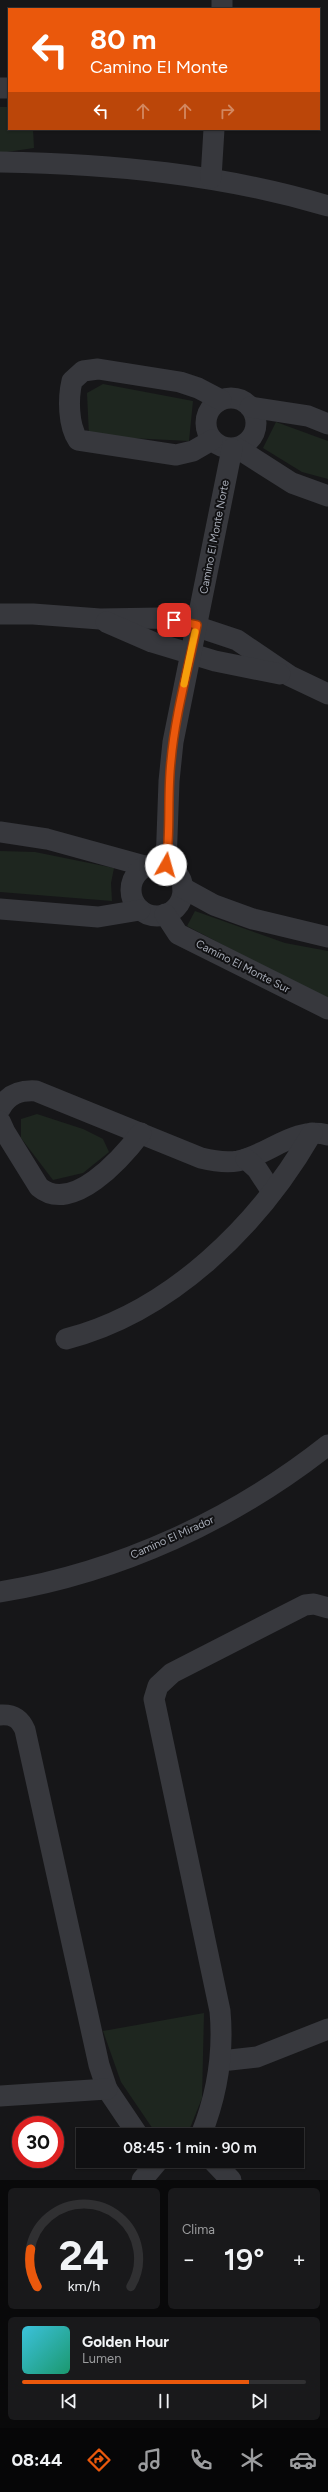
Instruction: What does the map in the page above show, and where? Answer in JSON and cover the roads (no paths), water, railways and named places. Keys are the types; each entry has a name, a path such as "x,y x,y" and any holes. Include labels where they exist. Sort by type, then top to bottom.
{"street":[{"path":"211,178 214,130"},
{"path":"0,162 112,166 211,178 328,206"},
{"path":"212,440 193,451 176,455 78,440 73,433 70,407 72,381 83,371 98,369 180,382 198,388 221,400"},
{"path":"250,407 256,423 255,431 245,444 235,448 224,448 212,440 206,425 206,417 215,404 221,400 237,399 250,407 308,416 328,424"},
{"path":"235,448 292,483 328,496"},
{"name":"Camino El Monte Norte","path":"197,625 235,448"},
{"path":"0,614 33,614 100,619 161,618 197,625 237,640 290,676 328,694"},
{"path":"100,619 152,642 191,654 227,664 290,676"},
{"path":"166,865 172,748 197,625"},
{"path":"0,832 47,839 145,866 155,864 166,865 176,872 183,888 214,905 254,920 328,937"},
{"path":"145,866 134,876 131,883 132,898 140,910 152,916 165,914 177,907 183,888"},
{"path":"0,909 98,917 140,910"},
{"name":"Camino El Monte Sur","path":"165,914 178,934 328,1010"},
{"path":"0,1109 12,1095 19,1092 36,1091 211,1160 236,1161 246,1159 292,1138 320,1134"},
{"path":"0,1121 4,1132 39,1187 45,1192 57,1196 79,1189 104,1173 141,1133"},
{"path":"66,1339 113,1324 164,1294 216,1253 272,1192 320,1134"},
{"path":"246,1159 258,1169 272,1192"},
{"name":"Camino El Mirador","path":"0,1592 61,1579 100,1568 178,1537 245,1502 304,1464 328,1445"},
{"path":"304,1464 328,1459"},
{"path":"204,2128 214,2095 221,2061 222,2026 218,1996 154,1706 155,1692 164,1678 172,1673 305,1605 314,1604 328,1608"},
{"path":"0,1715 12,1715 18,1718 24,1730 94,2047 107,2089 133,2128"},
{"path":"221,2061 257,2057 328,2029"},
{"path":"0,2096 107,2089"},
{"path":"142,2180 152,2168"},
{"path":"220,2168 231,2180"}]}
